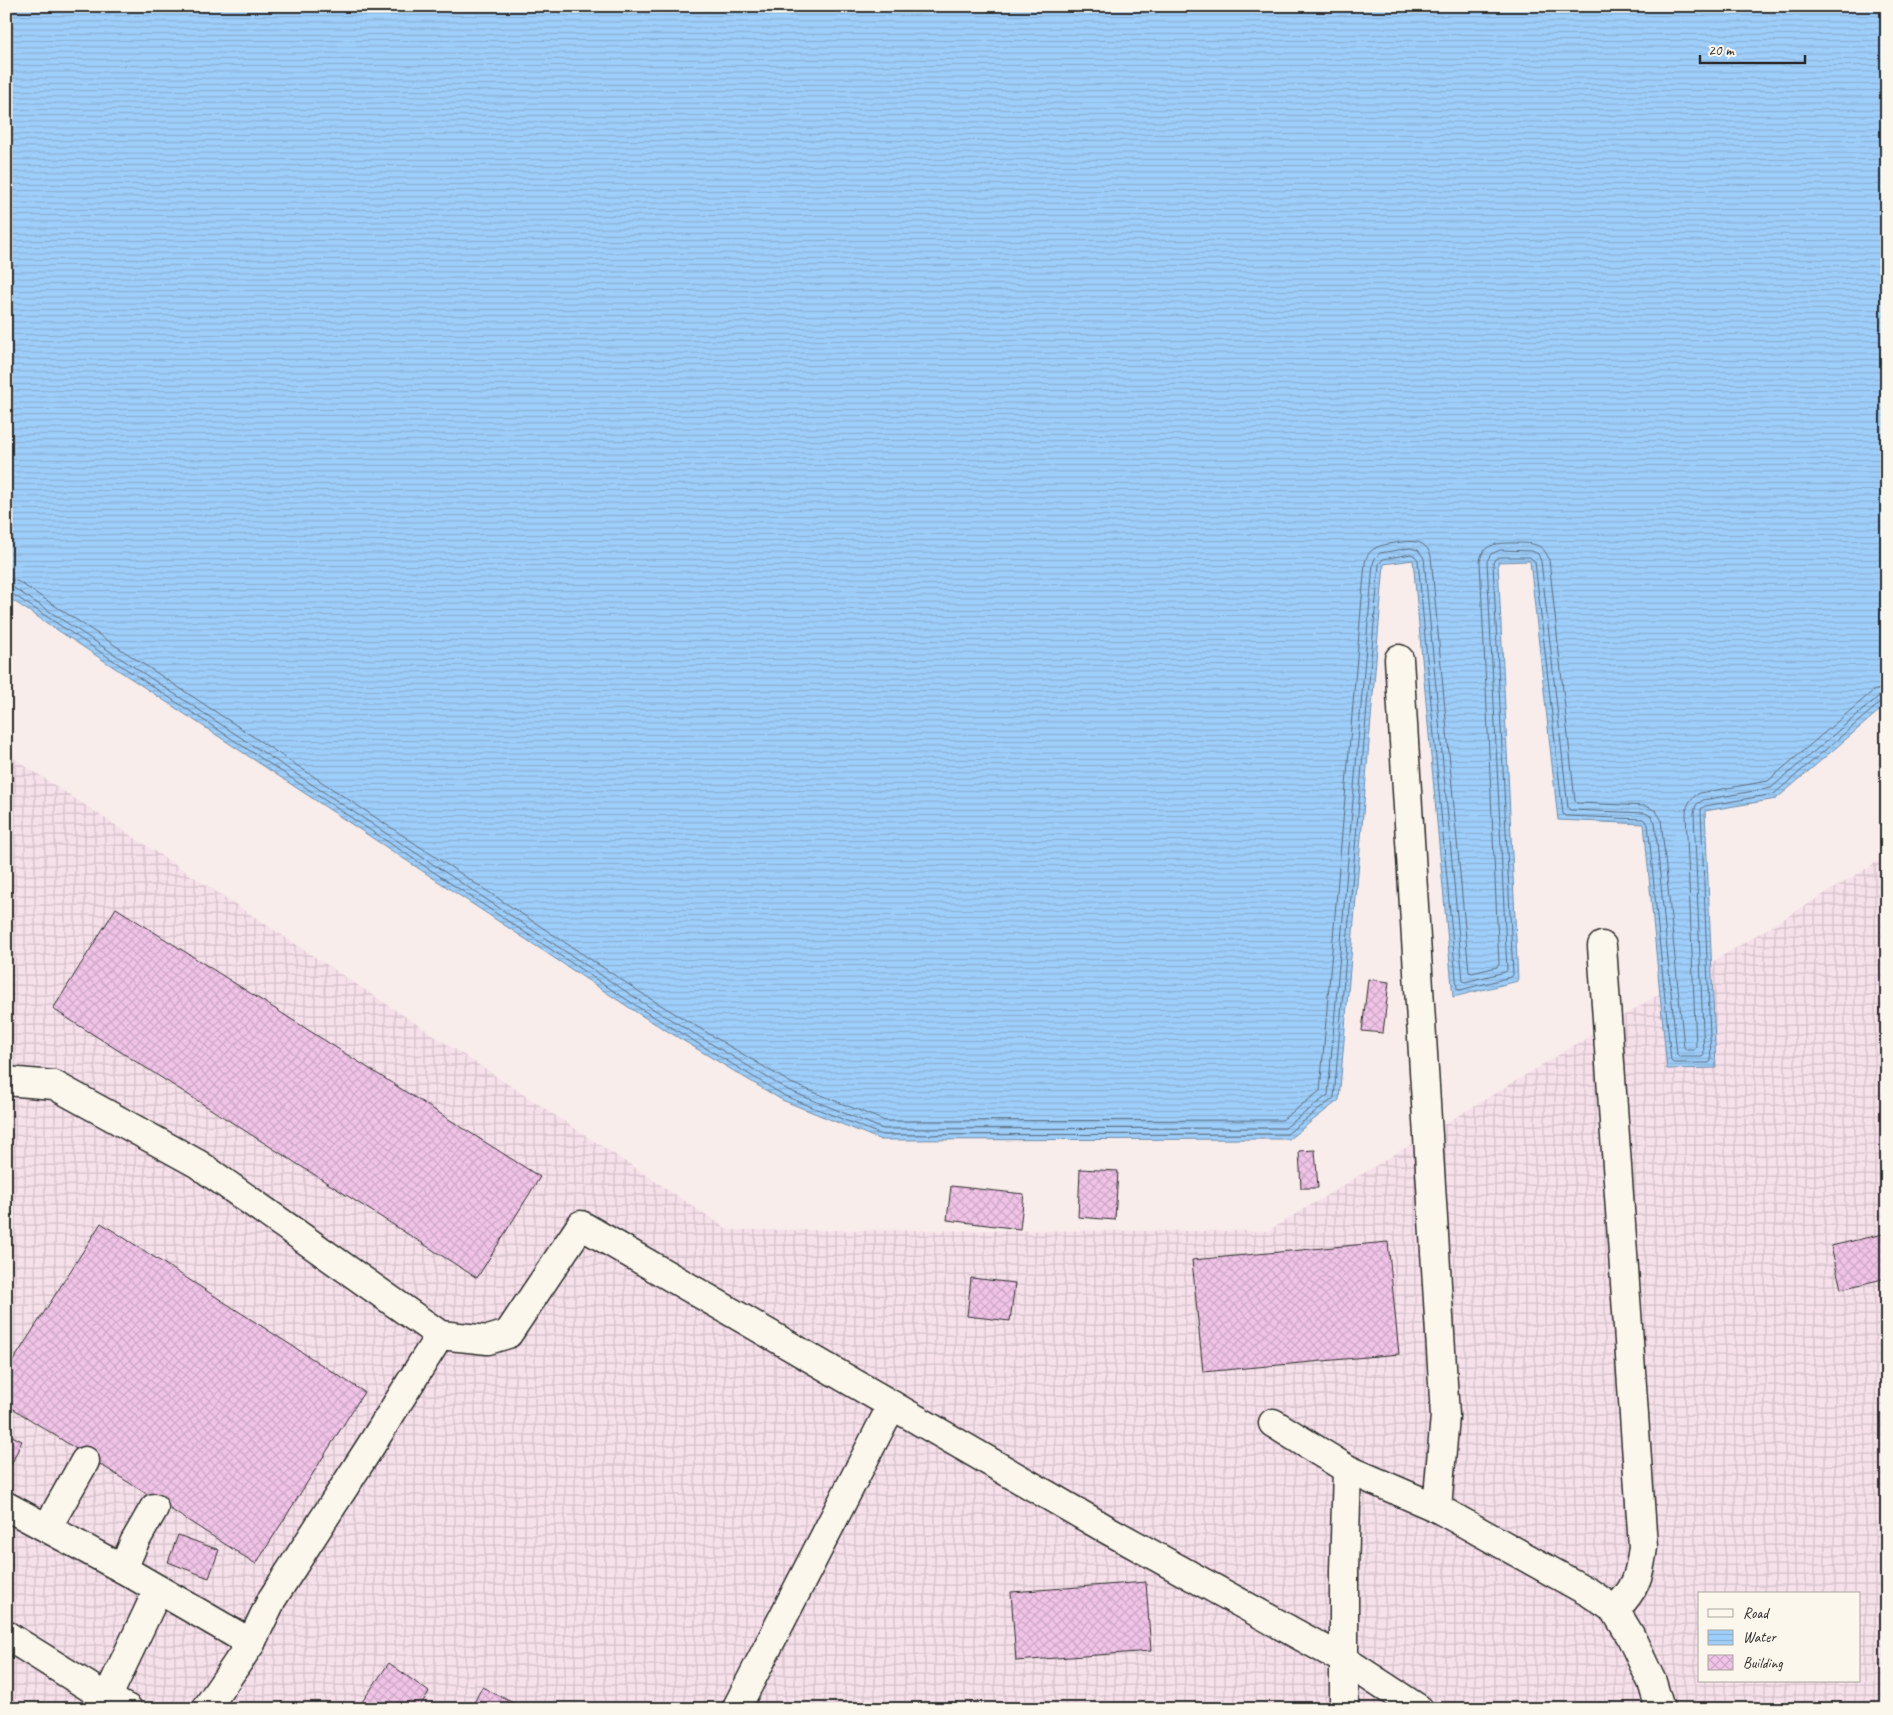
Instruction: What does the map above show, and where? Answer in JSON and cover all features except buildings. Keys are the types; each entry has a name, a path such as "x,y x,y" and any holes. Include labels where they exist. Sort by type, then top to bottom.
{"lane":[{"path":"1399,659 1445,1416 1437,1508"},
{"path":"1602,946 1643,1547 1640,1574 1628,1597 1615,1610"},
{"path":"6,1081 54,1085 198,1164 440,1335 488,1340 508,1334 581,1225 1106,1529 1344,1660 1419,1709"},
{"path":"206,1709 251,1643 272,1599 370,1448 440,1335"},
{"path":"736,1709 892,1405"},
{"path":"1273,1423 1347,1469 1437,1508 1590,1593 1615,1610 1630,1635 1652,1682 1660,1709"},
{"path":"47,1528 85,1461"},
{"path":"1344,1709 1347,1469"},
{"path":"6,1506 123,1569 251,1643"},
{"path":"123,1569 134,1543 154,1508"},
{"path":"6,1635 118,1704 158,1590"}],"shaded area":[{"path":"6,753 729,1230 1268,1231 1887,856 1887,1709 6,1709"}],"water":[{"path":"6,6 1887,6 1887,704 1776,799 1705,811 1716,1068 1667,1069 1644,824 1558,820 1530,561 1498,562 1518,981 1453,997 1413,560 1384,564 1339,1100 1289,1139 881,1140 782,1100 639,1014 6,596"}]}
